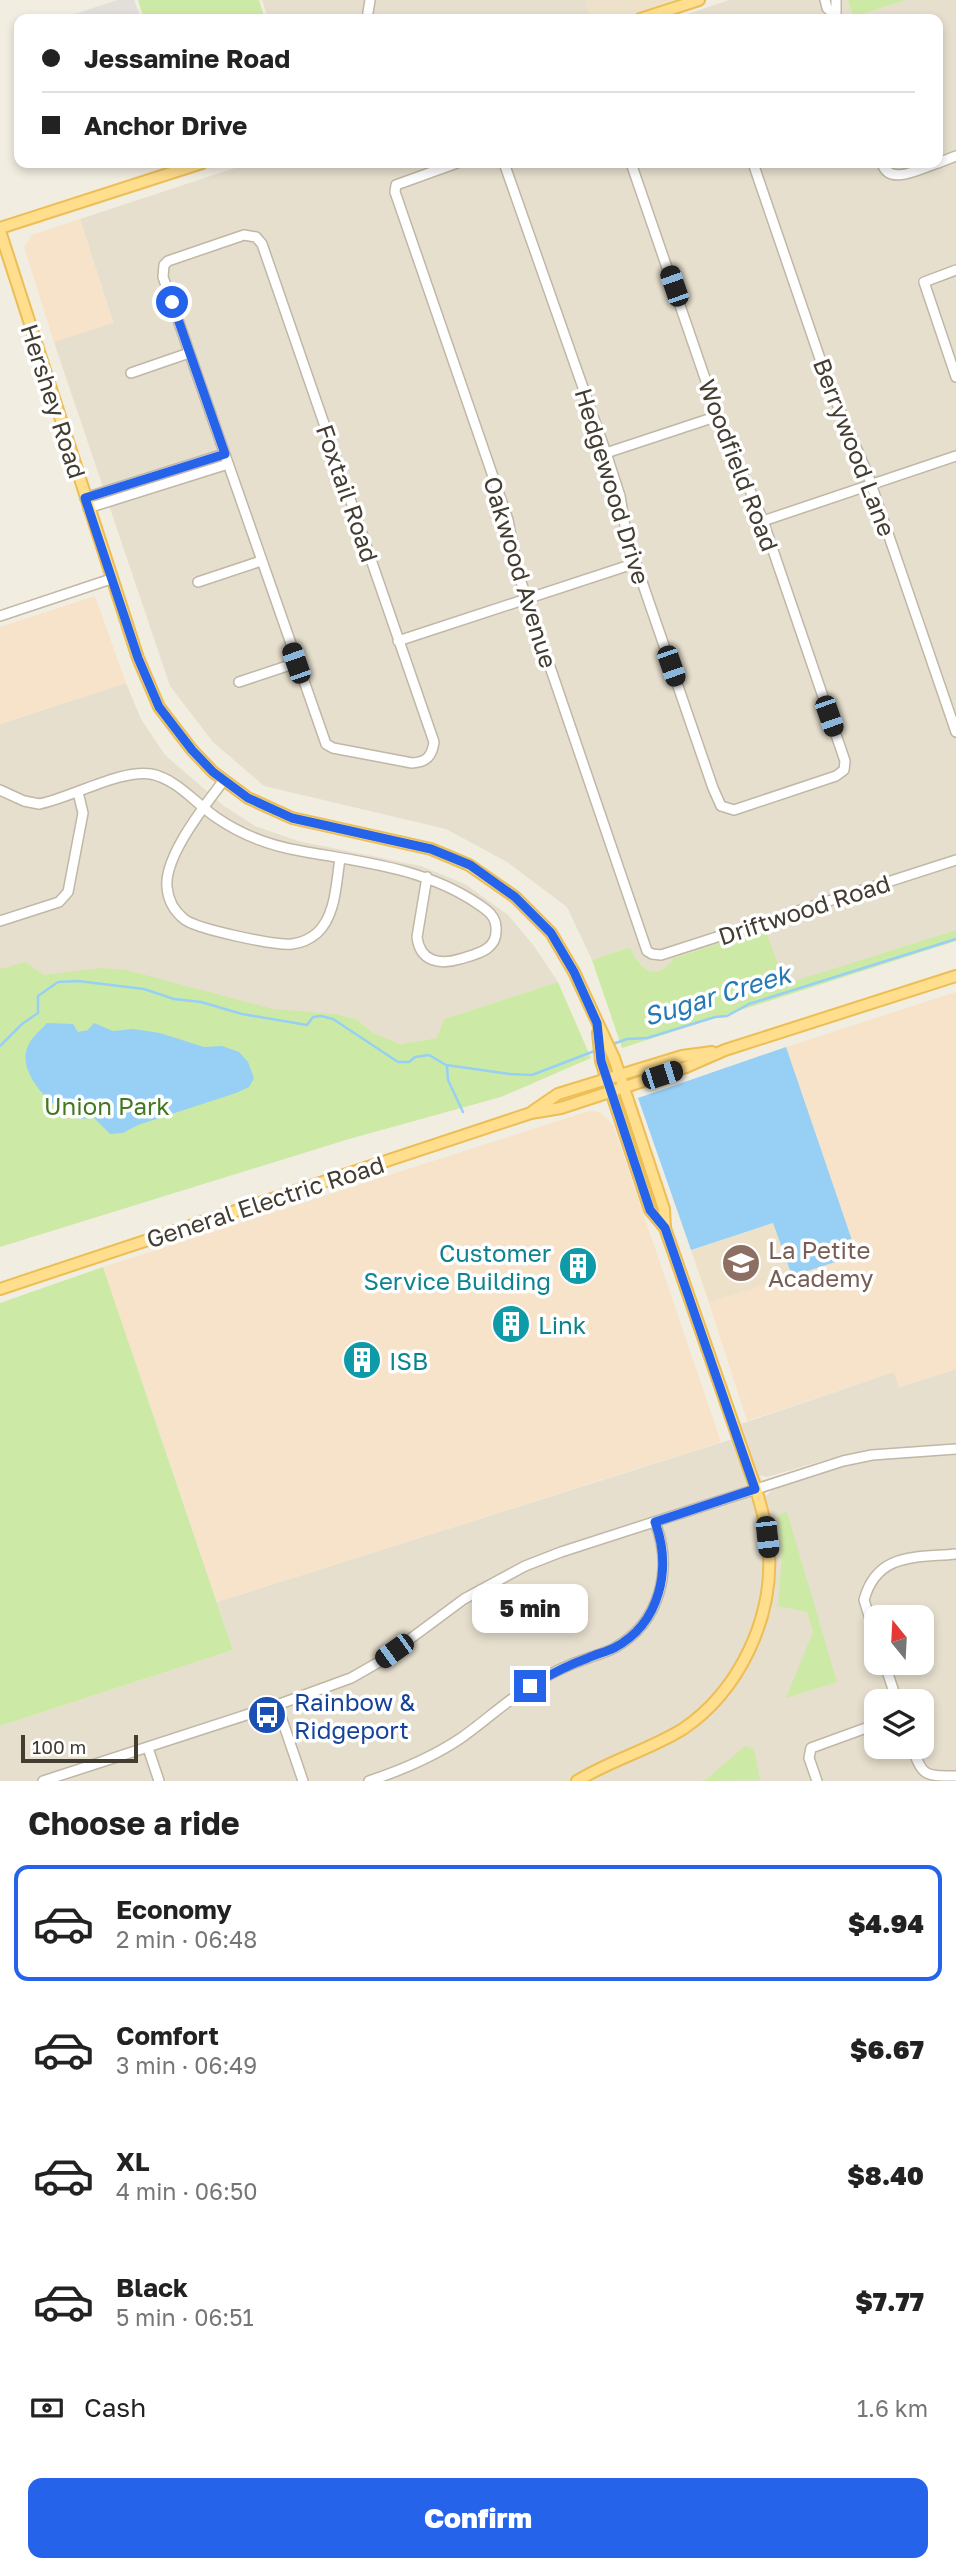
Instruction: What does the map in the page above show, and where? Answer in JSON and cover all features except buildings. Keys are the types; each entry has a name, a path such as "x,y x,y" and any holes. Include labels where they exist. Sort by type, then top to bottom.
{"main road":[{"path":"656,14 699,0"},
{"path":"0,229 187,168"},
{"name":"Hershey Road","path":"0,229 111,579 138,658 159,707 192,750 248,798 292,818 431,849 470,865 515,897 551,933 574,972 614,1058 664,1209 665,1228"},
{"name":"General Electric Road","path":"531,1113 558,1094 682,1056 725,1049 956,976"},
{"name":"Hershey Road","path":"597,1023 606,1079 650,1210 665,1228"},
{"name":"General Electric Road","path":"0,1289 531,1113 561,1108 686,1068 725,1049"},
{"path":"576,1781 599,1768 649,1748 685,1727 723,1693 753,1642 763,1612 768,1581 769,1553 765,1521 665,1228"}],"street":[{"name":"Oakwood Avenue","path":"442,168 405,180 396,186 395,192 508,520 518,573 647,951 652,954"},
{"name":"Hedgewood Drive","path":"506,168 606,453 620,496 627,538 713,788 723,808"},
{"name":"Woodfield Road","path":"633,168 718,416 763,521 845,761 844,768 836,776 734,810 723,808"},
{"name":"Berrywood Lane","path":"755,168 829,385 872,485 956,732"},
{"path":"883,168 890,174 901,176 924,168"},
{"name":"Foxtail Road","path":"189,353 163,276 164,265 174,257 244,235 256,237 262,244 434,742 433,751 422,762 412,763 333,748 326,744 296,663"},
{"path":"956,270 924,282 956,377"},
{"path":"131,373 189,353 225,454 296,663 239,682"},
{"path":"606,453 718,416"},
{"path":"87,503 147,484 225,454"},
{"path":"763,521 956,456"},
{"path":"147,484 228,464"},
{"path":"198,582 261,561"},
{"path":"398,640 636,563"},
{"path":"0,615 111,579"},
{"path":"0,790 24,802 39,804 132,775 150,774 170,781 219,820 257,839 294,850 400,869 427,877 468,897 492,916 496,930 493,943 488,949 446,963 431,961 421,951 417,937 427,877"},
{"path":"224,780 192,822 167,877 168,896 184,919 192,924 284,944 309,939 324,926 328,918 340,859"},
{"path":"0,921 58,902 68,892 83,813 78,792"},
{"name":"Driftwood Road","path":"652,954 661,955 956,860"},
{"path":"49,1780 351,1678 379,1662 435,1618 498,1578 561,1552 856,1457 956,1449"},
{"path":"369,1781 410,1766 445,1748 530,1686 567,1667 617,1647 629,1637 652,1610 660,1594 663,1553 655,1522"},
{"path":"866,1605 864,1600 876,1574 894,1561 956,1555"},
{"path":"277,1705 303,1781"},
{"path":"817,1781 808,1758 814,1745 864,1728"},
{"path":"148,1748 159,1781"},
{"path":"916,1759 924,1773 932,1776 956,1776"}],"shaded area":[{"path":"117,0 134,0 139,14 75,14"},
{"path":"262,0 585,0 589,14 266,14"},
{"path":"585,0 676,0 632,14 589,14"},
{"path":"729,0 848,0 852,14 688,14"},
{"path":"906,0 956,0 956,930 784,985 667,969 654,972 642,968 635,960 630,947 592,960 567,907 507,862 446,829 264,786 213,742 170,686 54,342 113,322 80,219 235,168 943,168 943,14 862,14"},
{"path":"80,219 113,323 54,342 24,247 32,235"},
{"path":"95,596 126,683 0,724 0,627"},
{"path":"126,683 141,719 165,755 224,806 255,826 298,841 421,866 465,884 508,915 534,946 558,982 444,1019 438,1038 400,1044 373,1033 356,1019 336,1014 0,993 0,724"},
{"path":"956,992 956,1369 899,1387 894,1372 747,1421 709,1303 856,1255 786,1047"},
{"path":"589,1111 600,1112 613,1125 721,1442 217,1602 103,1267"},
{"name":"La Petite Academy","path":"773,1223 792,1276 709,1303 691,1250"},
{"path":"956,1369 956,1781 0,1781 0,1726 233,1650 217,1602 745,1435 741,1424 894,1372 900,1387","holes":["832,1458 835,1469 772,1490 766,1496 760,1475 767,1477"]}],"green space":[{"path":"138,0 259,0 263,14 142,14"},
{"path":"848,0 906,0 862,14 852,14"},
{"path":"765,929 785,984 956,930 956,941 622,1048 592,960 630,947 643,967 655,972 668,966 674,958"},
{"name":"Union Park","path":"25,962 44,975 101,968 126,970 273,1009 336,1014 356,1019 373,1033 400,1044 437,1038 444,1019 558,982 591,1058 501,1097 349,1139 0,1247 0,969"},
{"path":"103,1267 233,1650 0,1726 0,1303"},
{"path":"787,1512 837,1682 786,1698 813,1632 807,1612 778,1606 782,1555 778,1515"},
{"path":"745,1746 754,1749 760,1780 701,1781 708,1778"}],"water":[{"path":"47,1023 73,1024 78,1032 88,1030 94,1023 113,1031 133,1029 160,1033 204,1047 222,1046 239,1052 248,1062 254,1078 249,1087 236,1093 138,1125 123,1133 110,1134 94,1118 73,1117 56,1106 32,1079 27,1068 28,1045"},
{"path":"786,1047 857,1255 792,1276 773,1223 691,1250 638,1098"}],"waterway":[{"name":"Sugar Creek","path":"613,1044 627,1039 647,1038 715,1017 727,1016 749,1004 956,939"},
{"name":"Sugar Creek","path":"0,1046 22,1024 38,1013 38,996 58,982 78,981 144,989 174,999 201,1002 242,1014 307,1025 313,1017 333,1019 398,1062 409,1062 415,1057 429,1055 446,1065 532,1075 597,1050"},
{"name":"Sugar Creek","path":"447,1066 448,1080 463,1112"}],"place":[{"name":"La Petite Academy","path":"741,1263"},
{"name":"Customer Service Building","path":"578,1266"},
{"name":"Link","path":"511,1324"},
{"name":"ISB","path":"362,1360"},
{"name":"Rainbow & Ridgeport","path":"267,1715"}],"route":[{"path":"172,302 225,454 85,498 138,658 159,707 213,772 248,798 292,818 431,849 470,865 515,897 551,933 574,972 597,1023 601,1061 650,1210 665,1228 755,1489 655,1522 662,1543 663,1576 660,1594 643,1623 617,1647 548,1675 530,1686"}]}
